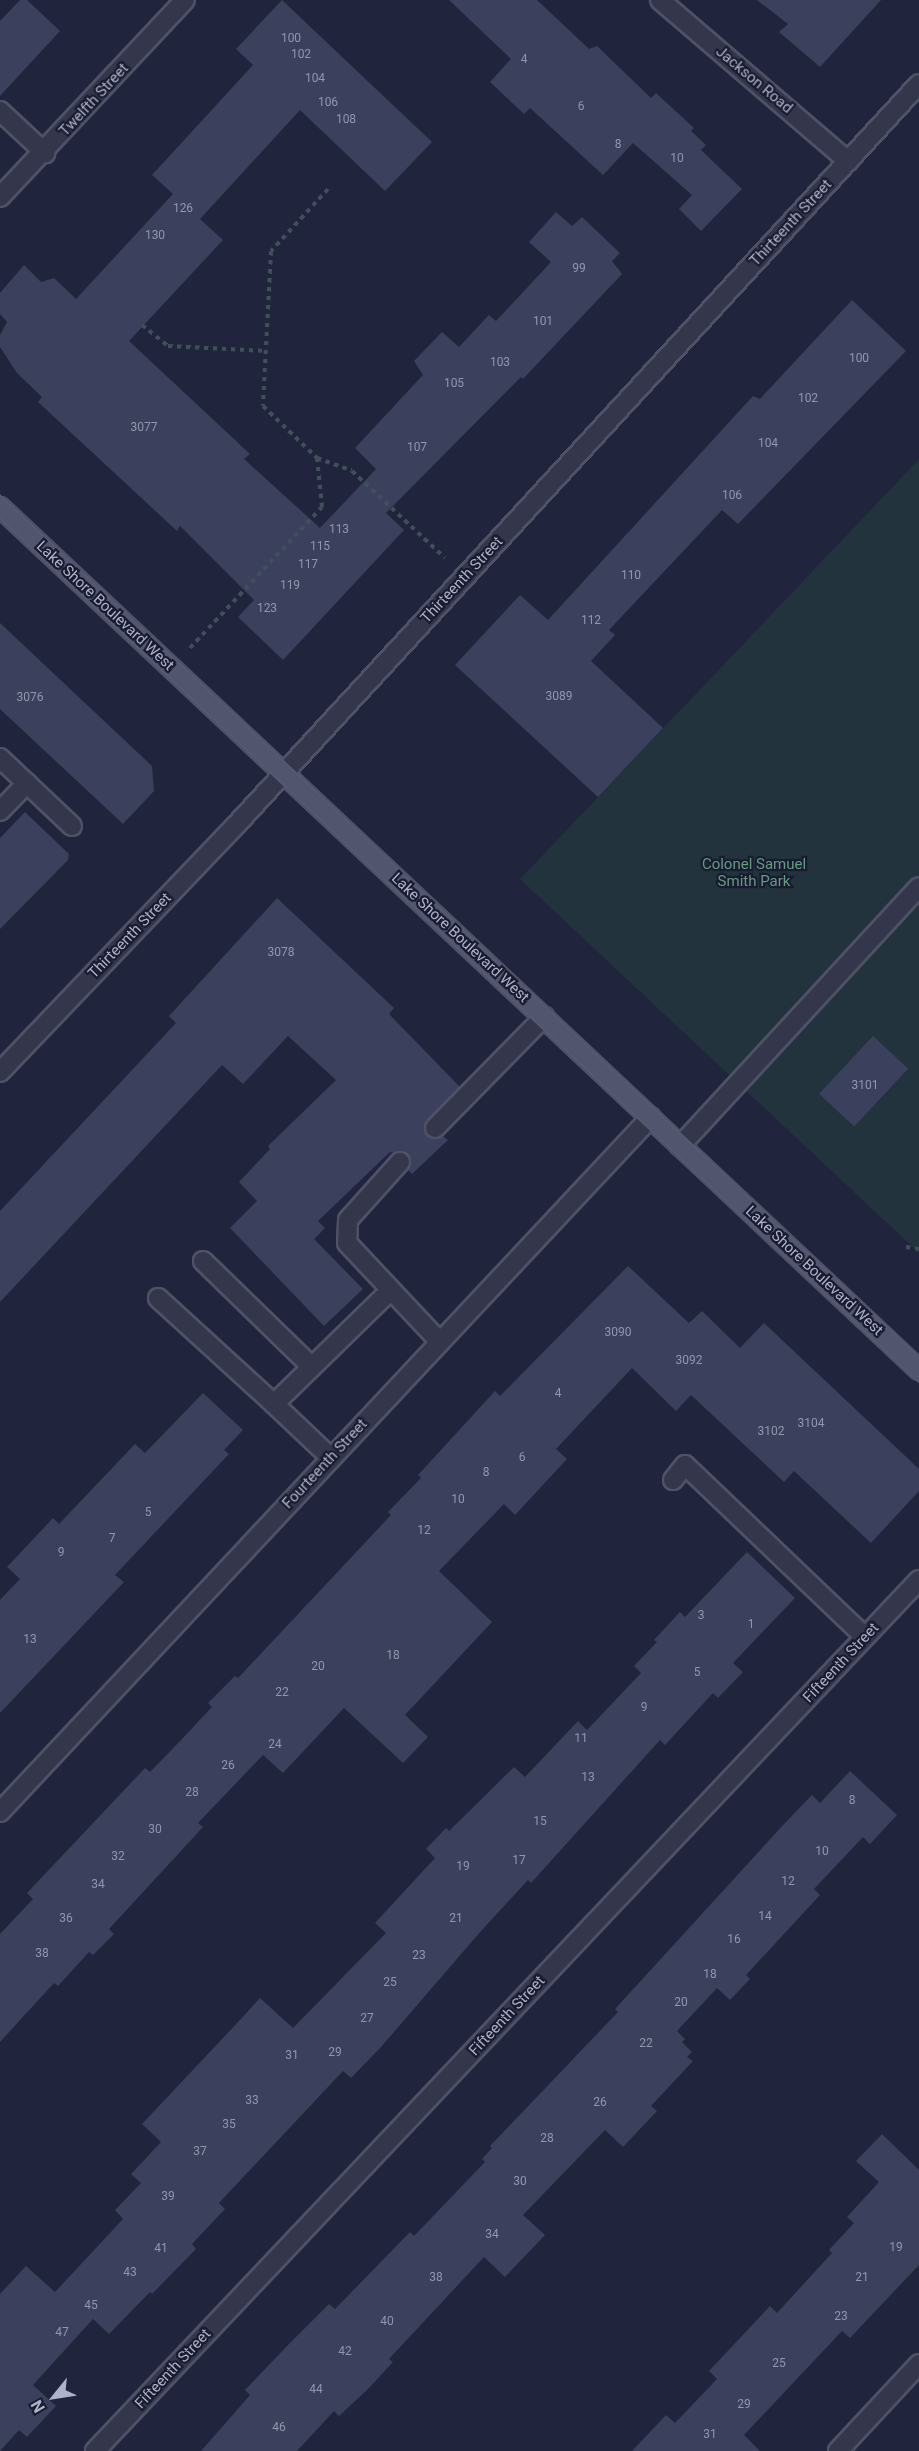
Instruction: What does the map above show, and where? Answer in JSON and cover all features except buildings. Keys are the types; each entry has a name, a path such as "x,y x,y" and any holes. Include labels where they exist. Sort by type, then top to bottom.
{"main road":[{"name":"Lake Shore Boulevard West","path":"0,507 919,1370"}],"street":[{"name":"Twelfth Street","path":"0,197 45,153 185,0"},
{"name":"Jackson Road","path":"660,0 848,161"},
{"name":"Thirteenth Street","path":"0,1072 284,773 919,84"},
{"path":"0,111 45,153"},
{"path":"0,758 72,826"},
{"path":"0,811 27,783"},
{"path":"680,1146 919,888"},
{"path":"435,1128 544,1017"},
{"name":"Fourteenth Street","path":"0,1812 651,1117"},
{"path":"400,1162 348,1220 347,1243 440,1342"},
{"path":"203,1261 312,1367"},
{"path":"274,1404 390,1290"},
{"path":"158,1298 331,1458"},
{"path":"673,1480 685,1466 865,1637"},
{"name":"Fifteenth Street","path":"95,2451 919,1580"},
{"path":"838,2451 919,2364"}],"path":[{"path":"328,189 272,251 263,406 317,458 352,471 465,577"},
{"path":"142,325 168,346 266,351"},
{"path":"172,668 322,507 317,458"},
{"path":"906,1247 919,1249"}],"green space":[{"name":"Colonel Samuel Smith Park","path":"919,459 919,1253 520,879"}],"tram line":[{"path":"0,495 919,1357"},
{"path":"0,518 919,1382"}]}
